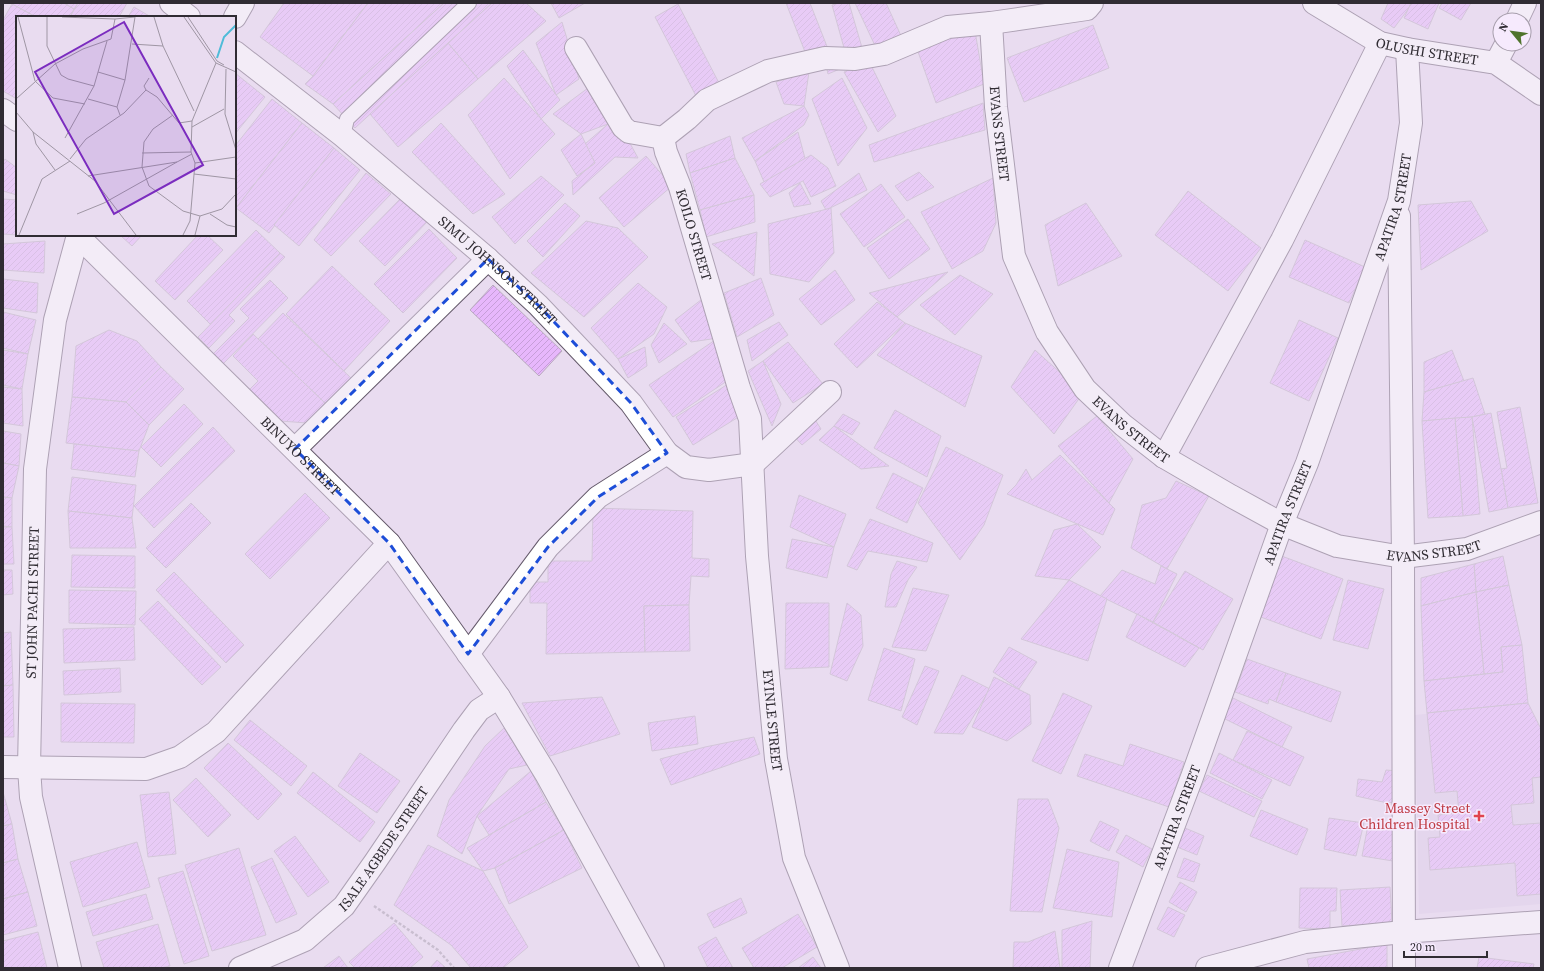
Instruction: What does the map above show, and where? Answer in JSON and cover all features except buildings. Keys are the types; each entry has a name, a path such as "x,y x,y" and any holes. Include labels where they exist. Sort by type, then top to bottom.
{"street":[{"path":"171,3 188,16"},
{"path":"236,16 243,3"},
{"path":"576,48 623,128 630,132 663,138 687,119 707,100 768,71 825,58 854,59 884,54 948,27 991,23 1087,9 1092,3"},
{"name":"OLUSHI STREET","path":"1314,3 1380,43 1407,49 1501,54 1541,94"},
{"name":"EVANS STREET","path":"991,23 996,107 1014,256 1047,332 1085,389 1123,425 1164,457 1282,524 1337,546 1403,557 1467,549 1541,522"},
{"path":"1164,457 1282,240 1380,43"},
{"name":"APATIRA STREET","path":"1120,968 1192,777 1282,524 1307,463 1399,201 1411,123 1407,49"},
{"name":"SIMU JOHNSON STREET","path":"236,53 343,136 488,259 538,305 631,403 666,453 686,467 709,470 753,464"},
{"path":"3,110 16,119"},
{"name":"KOILO STREET","path":"663,138 666,152 680,187 739,388 750,419 753,464"},
{"path":"1399,201 1403,557 1404,968"},
{"name":"BINUYO STREET","path":"78,236 389,542 498,697 546,774 653,968"},
{"name":"ST JOHN PACHI STREET","path":"70,968 31,797 29,768 35,469 56,320 78,236"},
{"path":"295,449 488,259"},
{"path":"753,464 830,392"},
{"path":"468,654 548,547 598,497 666,453"},
{"name":"EYINLE STREET","path":"753,464 757,556 776,759 794,858 838,968"},
{"path":"3,767 146,769 180,757 216,732 389,542"},
{"name":"ISALE AGBEDE STREET","path":"240,968 305,940 344,906 464,730 479,710 498,697"},
{"path":"1207,968 1305,942 1403,932 1541,922"}],"lane":[{"path":"343,136 347,119 469,3"}],"path":[{"path":"354,892 438,950 454,968"}],"highlighted area":[{"path":"488,259 538,305 631,403 667,453 598,497 548,547 468,654 389,543 295,449"}],"shaded area":[{"name":"Massey Street Children Hospital","path":"1528,703 1541,729 1541,904 1419,914 1415,715"}],"place":[{"name":"Massey Street Children Hospital","path":"1479,816"}]}
